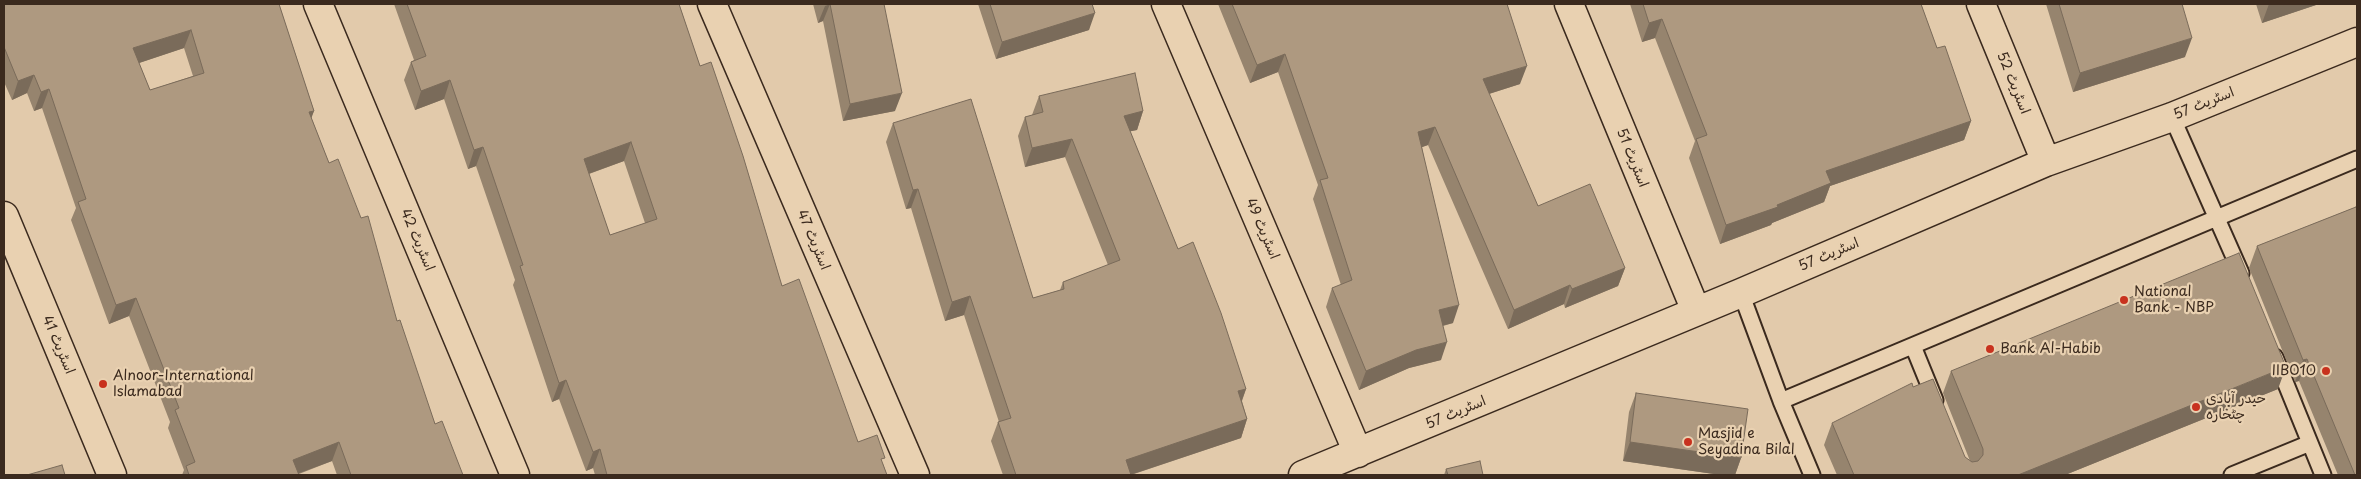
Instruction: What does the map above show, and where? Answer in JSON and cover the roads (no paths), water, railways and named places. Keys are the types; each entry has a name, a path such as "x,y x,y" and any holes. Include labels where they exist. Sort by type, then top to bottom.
{"street":[{"name":"اسٹریٹ 42","path":"318,4 515,475"},
{"name":"اسٹریٹ 47","path":"712,4 915,475"},
{"name":"اسٹریٹ 49","path":"1166,4 1358,453"},
{"name":"اسٹریٹ 51","path":"1569,4 1696,312"},
{"name":"اسٹریٹ 52","path":"1981,4 2046,162"},
{"name":"اسٹریٹ 57","path":"1303,475 1696,312 2046,162 2172,117 2357,42"},
{"name":"اسٹریٹ 41","path":"4,216 112,475"}],"lane":[{"path":"2172,117 2218,217 2248,290"},
{"path":"1780,401 2357,159"},
{"path":"1741,293 1780,401 1812,475"},
{"path":"2270,344 2323,475"},
{"path":"1913,346 1940,411"},
{"path":"2232,475 2310,443"}],"place":[{"name":"National Bank - NBP","path":"2124,300"},
{"name":"Bank Al-Habib","path":"1990,349"},
{"name":"IIB010","path":"2326,371"},
{"name":"Alnoor-International Islamabad","path":"103,384"},
{"name":"حیدر آبادی چٹخارہ","path":"2196,407"},
{"name":"Masjid e Seyadina Bilal","path":"1688,442"}]}
